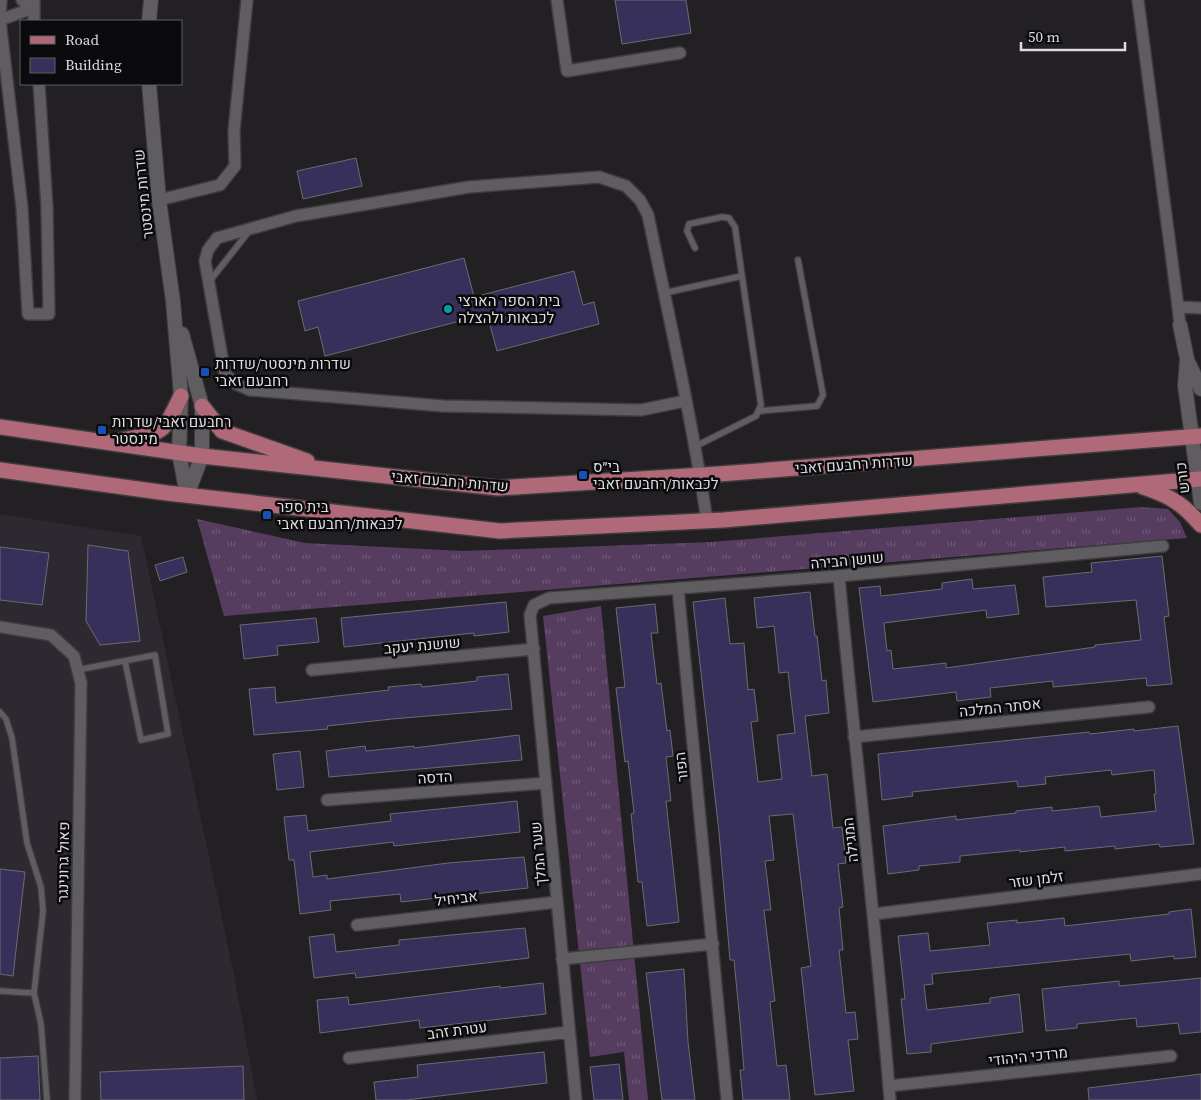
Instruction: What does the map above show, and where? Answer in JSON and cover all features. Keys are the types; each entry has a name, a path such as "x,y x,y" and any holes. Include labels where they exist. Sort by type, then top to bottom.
{"main road":[{"path":"110,442 155,434 166,427 181,396"},
{"path":"202,406 222,430 332,470"},
{"name":"שדרות רחבעם זאבי","path":"0,427 202,456 498,488 700,476 1197,437"},
{"path":"0,470 187,495 500,531 708,521 1200,479"},
{"path":"1137,485 1169,496 1183,505 1201,525"}],"street":[{"path":"1,0 0,20 22,208 28,314 49,314 47,207 38,85"},
{"path":"22,0 34,4"},
{"path":"149,20 151,0"},
{"path":"159,200 220,185 235,166 234,131 247,0"},
{"path":"557,0 566,71 680,53"},
{"path":"1138,0 1180,325"},
{"path":"0,20 34,4"},
{"path":"34,4 34,20"},
{"path":"0,80 10,99"},
{"name":"שדרות מינסטר","path":"149,85 159,200 173,301 181,396 179,453 187,495"},
{"path":"685,401 641,410 442,406 250,390 236,384 225,374 205,261 208,250 218,238 296,216 469,187 600,177 626,186 640,200 648,215 685,401 696,446 708,521"},
{"name":"שדרות מינסטר","path":"173,301 202,406 202,456 187,495"},
{"path":"1178,307 1201,308"},
{"name":"כורש","path":"1180,325 1187,359 1201,389"},
{"name":"כורש","path":"1187,359 1186,386 1197,437 1201,503"},
{"name":"שושן הבירה","path":"534,605 549,598 839,576 1163,546"},
{"name":"המגילה","path":"839,576 854,737 874,914 890,1100"},
{"name":"הפור","path":"678,588 728,1100"},
{"name":"שער המלך","path":"534,605 530,615 576,1100"},
{"name":"פאול גרונינגר","path":"0,627 51,635 74,656 81,683 75,1100"},
{"name":"שושנת יעקב","path":"312,670 534,649"},
{"name":"אסתר המלכה","path":"854,737 1149,707"},
{"name":"הדסה","path":"327,800 546,784"},
{"name":"זלמן שזר","path":"874,914 1201,874"},
{"name":"אביחיל","path":"357,925 558,902"},
{"path":"562,958 713,944"},
{"name":"עטרת זהב","path":"349,1058 569,1032"},
{"name":"מרדכי היהודי","path":"889,1086 1171,1056"}],"lane":[{"path":"695,248 688,232 688,224 722,217 730,218 735,227 761,405 760,411 756,416 696,446"},
{"path":"209,283 251,228"},
{"path":"760,411 817,406 823,395 798,260"},
{"path":"664,293 742,276"},
{"path":"78,670 155,655 168,734 140,740 125,661"},
{"path":"0,712 6,719 12,738 27,843 41,887 43,911 34,994 41,1024 47,1100"},
{"path":"0,991 34,994"}],"shaded area":[{"path":"0,514 141,536 234,975 257,1100 0,1100"}],"green space":[{"path":"1141,507 1168,509 1180,522 1187,538 224,616 197,519 305,543 464,551 711,542"},
{"path":"601,606 648,1100 629,1100 624,1052 590,1057 543,616"}],"building":[{"path":"615,0 686,0 691,33 622,44"},
{"path":"356,158 362,186 303,199 297,171"},
{"name":"בית הספר הארצי לכבאות ולהצלה","path":"464,258 474,297 574,271 583,305 594,302 599,324 497,351 487,314 325,356 318,327 305,331 298,301"},
{"path":"88,545 128,551 140,641 100,645 86,621"},
{"path":"0,547 49,553 42,605 0,600"},
{"path":"1162,556 1169,616 1164,617 1172,684 1147,686 1146,678 1053,687 1053,681 990,688 991,697 957,701 956,692 873,702 859,588 880,586 881,596 942,589 942,583 972,579 973,589 1015,585 1019,614 987,618 986,610 884,623 887,651 891,650 893,669 946,663 946,668 1095,647 1095,645 1141,640 1136,600 1046,607 1043,577 1092,572 1091,563"},
{"path":"183,557 187,572 160,581 155,565"},
{"path":"810,592 822,681 826,680 829,713 805,716 812,776 827,774 833,828 842,827 846,863 838,864 843,907 839,908 843,950 839,950 846,1013 855,1012 858,1039 848,1040 854,1091 815,1095 801,968 811,966 793,814 769,816 774,860 765,861 771,910 764,910 775,1001 770,1002 777,1066 786,1065 790,1100 743,1100 740,1070 744,1070 734,960 730,960 719,832 693,602 725,598 730,644 744,643 748,690 754,689 758,721 751,722 758,782 782,779 777,735 795,733 788,672 779,673 774,626 757,628 754,598"},
{"path":"506,602 509,632 474,636 474,633 344,647 341,618"},
{"path":"655,604 658,633 651,633 657,684 661,683 667,731 670,730 673,756 666,757 671,801 666,801 679,922 647,926 642,882 638,882 631,814 634,813 628,761 625,762 616,688 625,687 616,608"},
{"path":"316,618 319,642 277,646 278,655 244,659 240,625"},
{"path":"508,674 512,709 392,719 327,726 328,729 254,735 249,689 275,687 276,703 389,690 388,687 421,684 422,687 477,681 477,677"},
{"path":"1178,726 1194,844 1160,847 1159,844 1115,849 1115,846 1065,851 1065,847 1020,852 1020,850 960,856 960,862 919,866 919,870 888,874 883,826 956,816 956,820 1052,807 1052,811 1099,806 1101,817 1156,811 1154,770 1112,775 1111,770 1045,777 1046,784 1018,787 1017,781 912,792 913,796 882,800 878,754 1089,732 1090,734"},
{"path":"519,735 522,760 329,777 326,751 365,746 366,751 414,746 414,748"},
{"path":"300,751 304,787 277,790 273,754"},
{"path":"517,801 520,832 394,846 393,842 310,852 313,877 327,875 327,879 448,863 524,857 528,888 401,902 400,894 330,901 331,910 300,914 294,860 289,860 284,817 306,815 308,831 391,821 390,814"},
{"path":"0,869 25,872 13,976 0,974"},
{"path":"1191,909 1196,957 1174,959 1174,956 1131,961 1130,954 932,974 933,984 924,985 927,1010 990,1003 990,998 1019,994 1023,1032 931,1044 931,1052 907,1054 901,999 905,999 898,936 928,933 930,951 990,945 987,923 1017,920 1017,923 1064,918 1065,926 1169,914 1169,912"},
{"path":"525,928 529,958 356,978 355,973 314,978 309,937 334,934 336,952 399,945 399,940"},
{"path":"684,969 688,1042 695,1100 662,1100 646,973"},
{"path":"1201,978 1201,1032 1180,1034 1178,1023 1137,1027 1136,1018 1077,1024 1077,1028 1046,1031 1042,989 1119,981 1119,986"},
{"path":"543,983 546,1014 420,1028 419,1020 320,1033 317,1000 348,997 349,1005 500,986 500,988"},
{"path":"544,1052 547,1083 406,1100 376,1100 374,1082 418,1077 417,1065"},
{"path":"38,1056 40,1100 0,1100 0,1058"},
{"path":"619,1064 623,1100 594,1100 590,1067"},
{"path":"243,1066 244,1100 101,1100 100,1072"},
{"path":"1201,1074 1201,1100 1089,1100 1088,1088"}],"place":[{"name":"בית הספר הארצי לכבאות ולהצלה","path":"448,309"},
{"name":"שדרות מינסטר/שדרות רחבעם זאבי","path":"205,372"},
{"name":"רחבעם זאבי/שדרות מינסטר","path":"102,430"},
{"name":"בי״ס לכבאות/רחבעם זאבי","path":"583,475"},
{"name":"בית ספר לכבאות/רחבעם זאבי","path":"267,515"}]}
